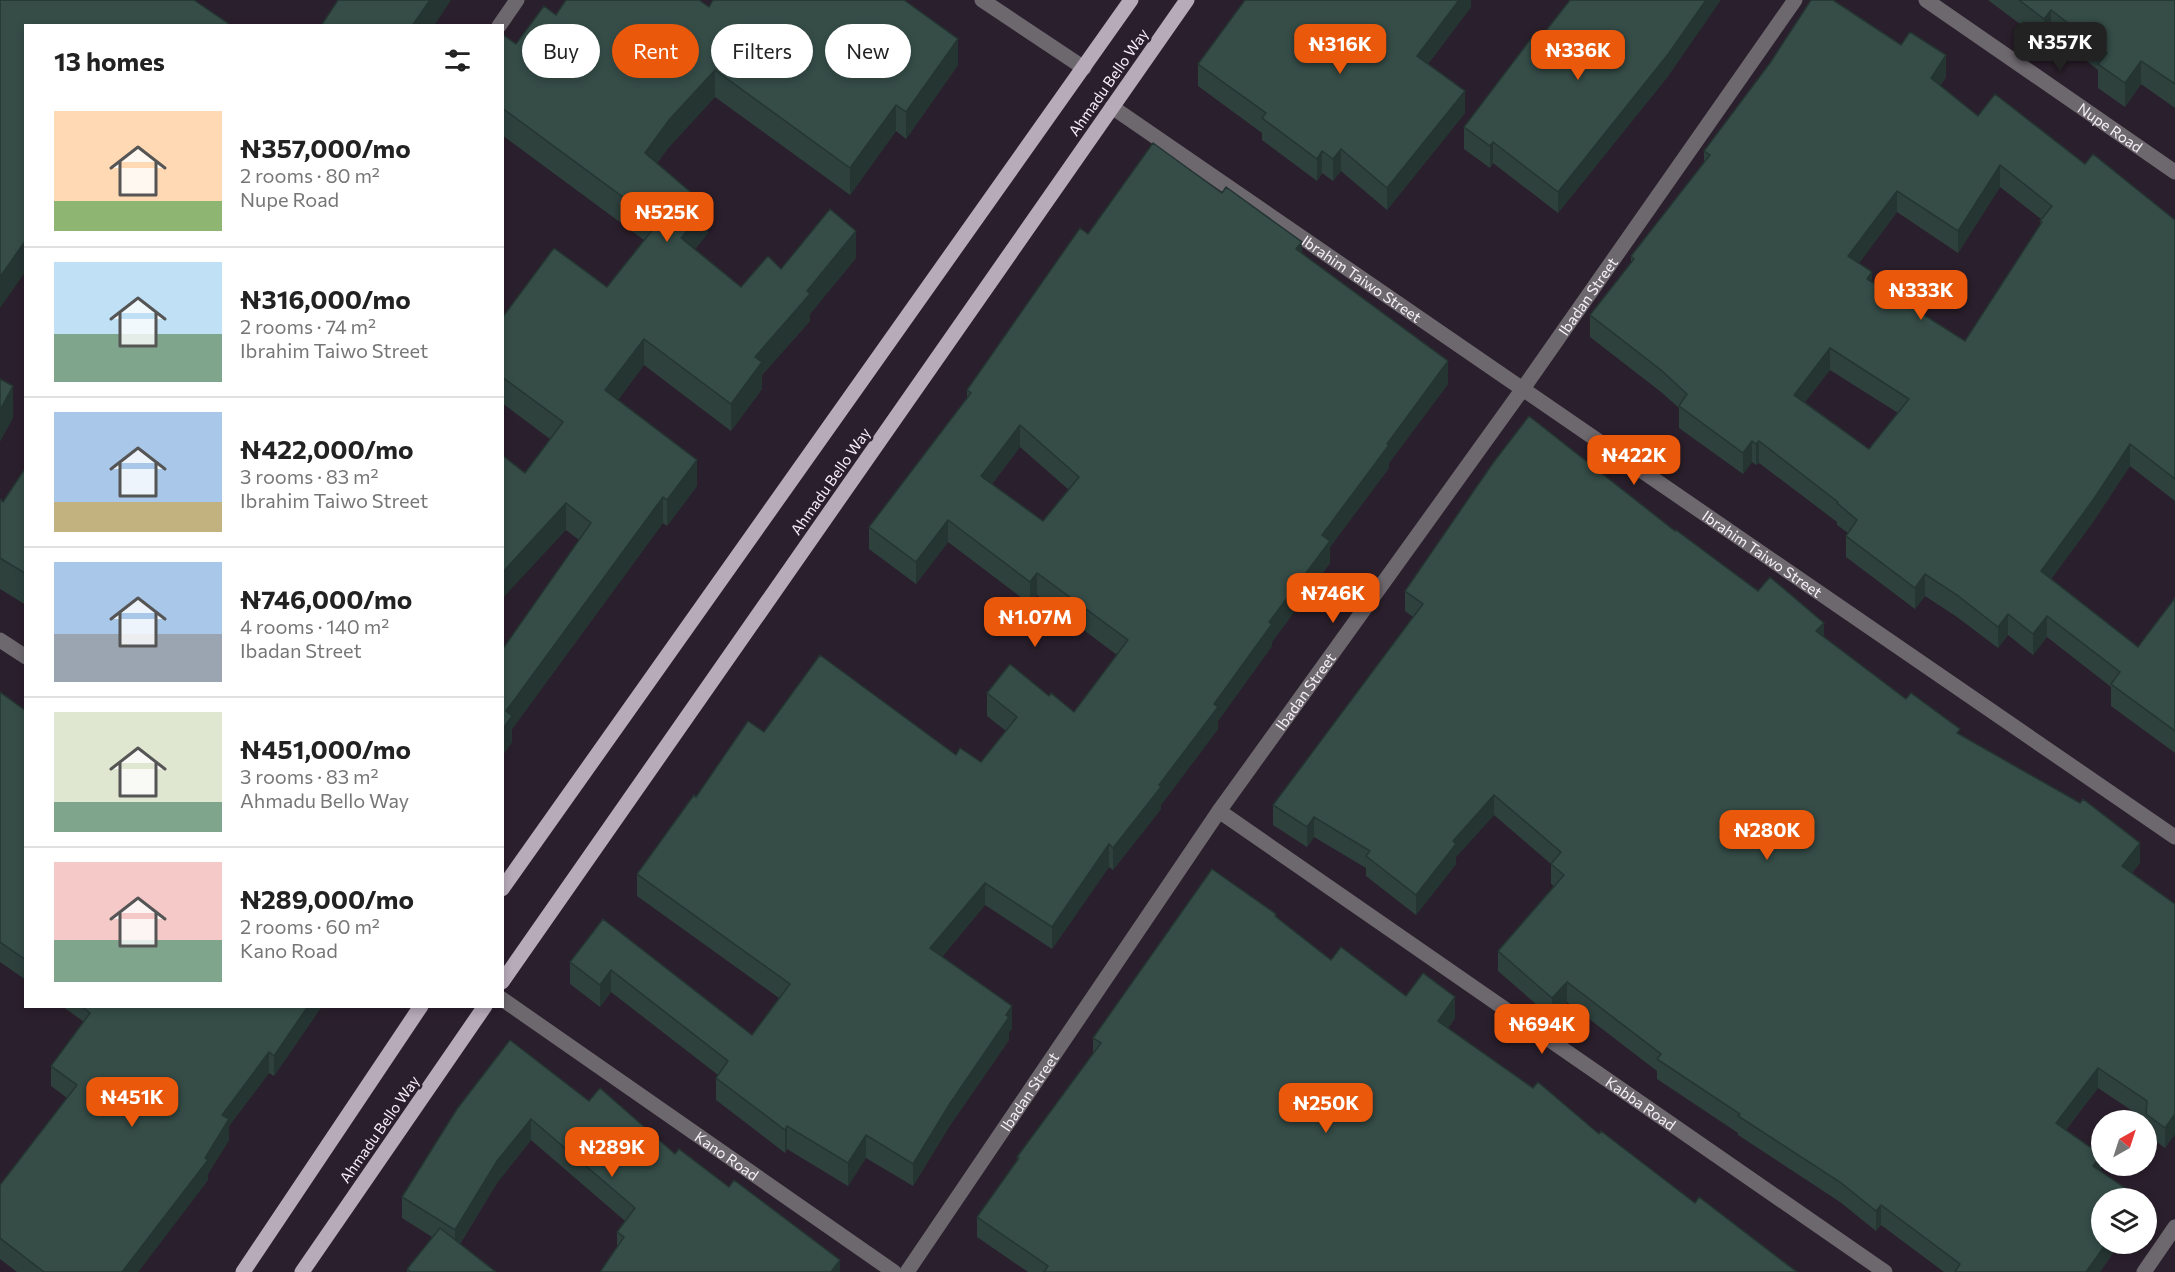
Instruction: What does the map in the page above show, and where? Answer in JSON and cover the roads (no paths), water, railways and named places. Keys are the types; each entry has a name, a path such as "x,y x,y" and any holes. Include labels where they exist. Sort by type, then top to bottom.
{"main road":[{"name":"Ahmadu Bello Way","path":"504,886 1131,0"},
{"name":"Ahmadu Bello Way","path":"504,979 1187,0"},
{"path":"243,1272 420,1008"},
{"name":"Ahmadu Bello Way","path":"302,1272 485,1008"}],"street":[{"path":"500,24 517,0"},
{"path":"981,0 1083,68"},
{"name":"Ibadan Street","path":"907,1272 1219,811 1522,390 1795,0"},
{"name":"Nupe Road","path":"1926,0 2175,172"},
{"name":"Ibrahim Taiwo Street","path":"1112,107 2175,837"},
{"path":"0,640 24,656"},
{"name":"Kabba Road","path":"1219,811 1885,1272"},
{"name":"Kano Road","path":"504,1000 894,1272"},
{"path":"2144,1272 2175,1227"}]}
